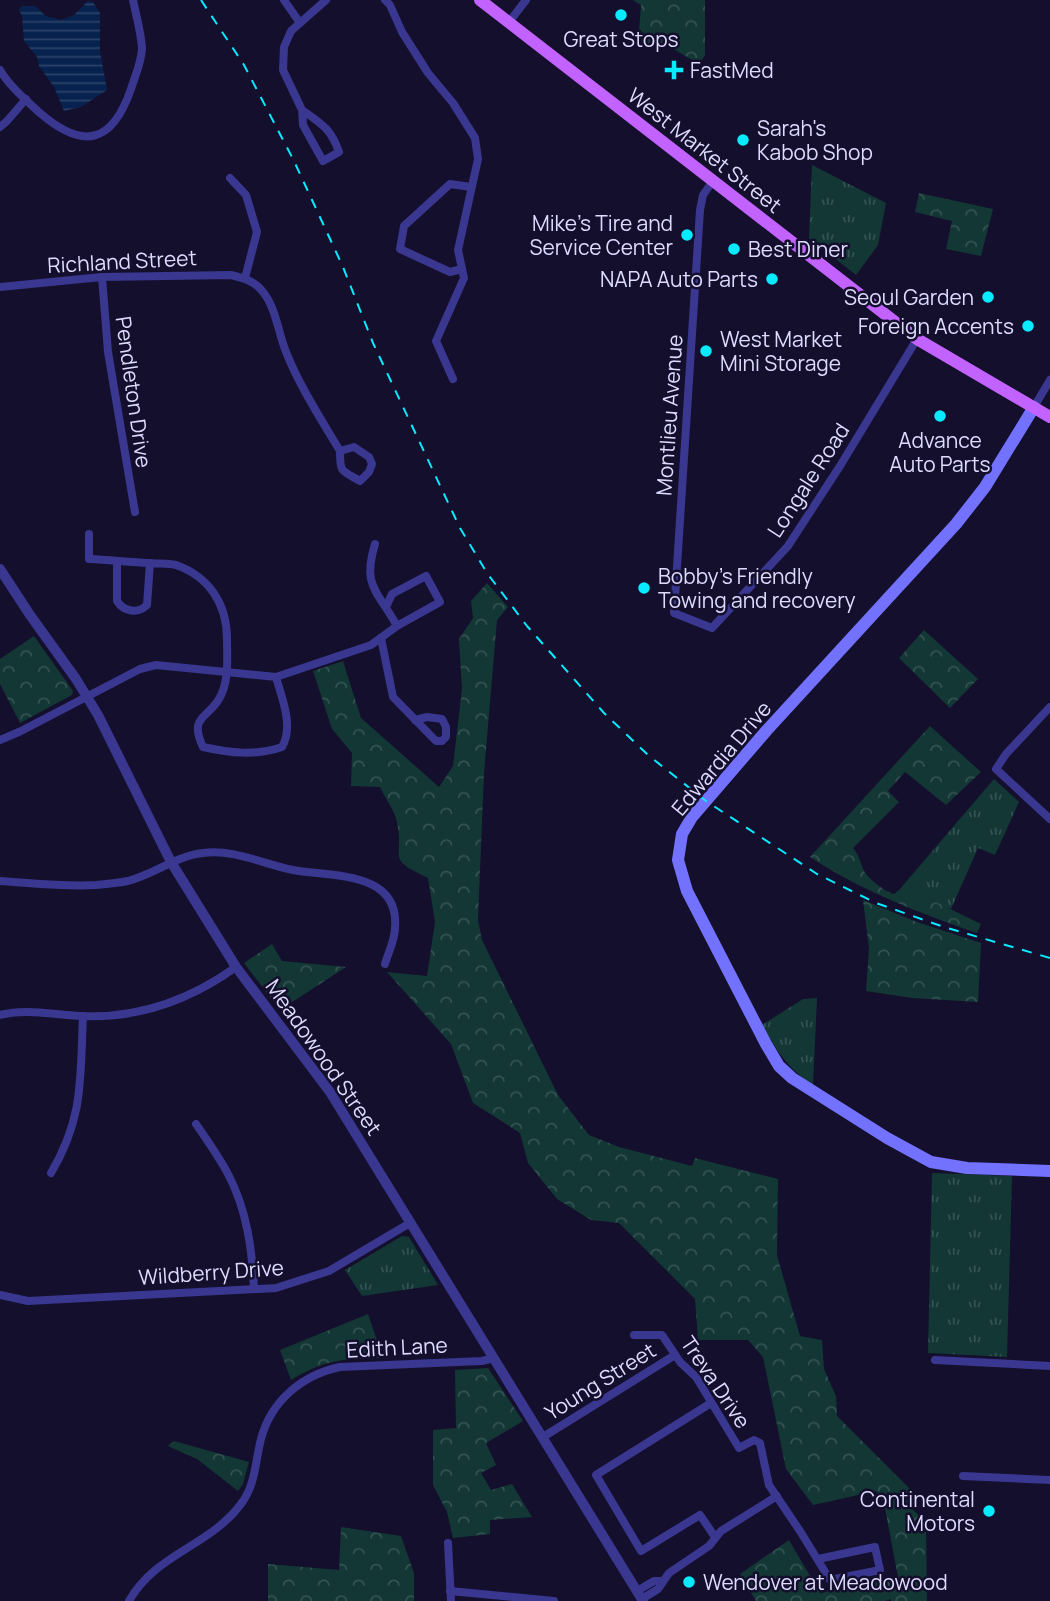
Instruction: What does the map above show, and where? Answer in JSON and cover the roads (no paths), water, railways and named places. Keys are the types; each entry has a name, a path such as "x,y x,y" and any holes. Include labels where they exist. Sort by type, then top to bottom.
{"main road":[{"name":"West Market Street","path":"480,0 917,339 1050,417"},
{"name":"Edwardia Drive","path":"1034,407 985,487 956,524 767,730 692,817 682,834 678,860 687,891 755,1023 774,1058 792,1078 887,1138 931,1162 967,1168 1050,1171"}],"street":[{"path":"0,70 26,99 59,129 82,138 98,134 108,128 125,106 138,66 142,48 133,0"},
{"path":"284,0 300,23"},
{"path":"302,110 324,125 334,136 339,152 323,161 303,125 302,110 283,70 284,47 291,31 326,0"},
{"path":"385,0 428,73 453,103 475,138 478,159 458,250 464,278 436,341 453,379"},
{"path":"509,22 526,0"},
{"path":"0,127 26,99"},
{"path":"229,178 246,195 257,232 245,278 261,288 270,302 286,353 323,426 340,451 338,462 341,470 360,481 369,472 372,464 369,457 354,447 340,451"},
{"name":"Montlieu Avenue","path":"712,628 674,613 700,210 703,195 713,181"},
{"path":"462,269 450,272 400,249 404,226 450,184 471,187"},
{"name":"Richland Street","path":"0,287 102,277 220,275 245,278"},
{"name":"Pendleton Drive","path":"102,277 108,352 135,512"},
{"name":"Longale Road","path":"712,628 788,546 841,466 917,339"},
{"path":"1034,407 1050,380"},
{"path":"89,534 89,559 174,565 195,575 216,595 227,620 227,673 222,693 214,707 201,717 197,734 204,747 219,751 265,753 282,747 288,736 287,720 276,677"},
{"path":"375,544 369,564 369,580 397,626"},
{"path":"117,561 117,601 123,609 132,611 147,605 150,563"},
{"name":"Meadowood Street","path":"0,569 87,697 171,862 236,967 330,1092 640,1597"},
{"path":"0,740 140,669 156,665 276,677 371,645 397,626 440,602 426,576 392,594 386,607"},
{"path":"381,638 393,697 415,720"},
{"path":"1050,707 996,769 1050,819"},
{"path":"0,881 95,885 129,881 171,862 193,855 218,852 293,870 354,877 374,885 392,906 396,921 384,964"},
{"path":"0,1015 22,1012 83,1016 123,1014 170,1004 211,984 236,967"},
{"path":"51,1173 64,1150 77,1112 83,1016"},
{"path":"196,1124 228,1174 239,1199 252,1247 254,1289"},
{"name":"Wildberry Drive","path":"0,1295 28,1301 254,1289 298,1283 329,1271 410,1223"},
{"name":"Treva Drive","path":"634,1335 662,1335 675,1355 696,1377 739,1448 754,1440 761,1443 766,1480 830,1580 880,1570 875,1547 817,1559"},
{"name":"Young Street","path":"543,1437 675,1355"},
{"name":"Edith Lane","path":"129,1601 140,1584 154,1570 222,1525 240,1505 254,1480 265,1426 276,1408 299,1384 320,1373 340,1367 494,1358"},
{"path":"935,1360 1050,1366"},
{"path":"712,1403 596,1475 641,1551 700,1515 715,1537"},
{"path":"963,1476 1050,1480"},
{"path":"640,1597 654,1581 661,1581 709,1546 715,1537 777,1496"},
{"path":"448,1543 450,1596 554,1601"}],"water":[{"path":"88,1 93,2 100,13 100,51 107,90 81,107 64,111 54,87 39,66 37,57 24,41 19,10 22,6 35,6 46,16 61,20 74,15"}],"railway":[{"path":"201,0 244,65 294,161 343,267 373,343 460,528 487,573 527,626 604,713 648,755 706,801 817,874 876,903 944,927 1050,958"}],"place":[{"name":"Great Stops","path":"621,15"},
{"name":"FastMed","path":"674,70"},
{"name":"Sarah's Kabob Shop","path":"743,140"},
{"name":"Mike's Tire and Service Center","path":"687,235"},
{"name":"Best Diner","path":"734,249"},
{"name":"NAPA Auto Parts","path":"772,279"},
{"name":"Seoul Garden","path":"988,297"},
{"name":"Foreign Accents","path":"1028,326"},
{"name":"West Market Mini Storage","path":"706,351"},
{"name":"Advance Auto Parts","path":"940,416"},
{"name":"Bobby's Friendly Towing and recovery","path":"644,588"},
{"name":"Continental Motors","path":"989,1511"},
{"name":"Wendover at Meadowood","path":"689,1582"}]}
